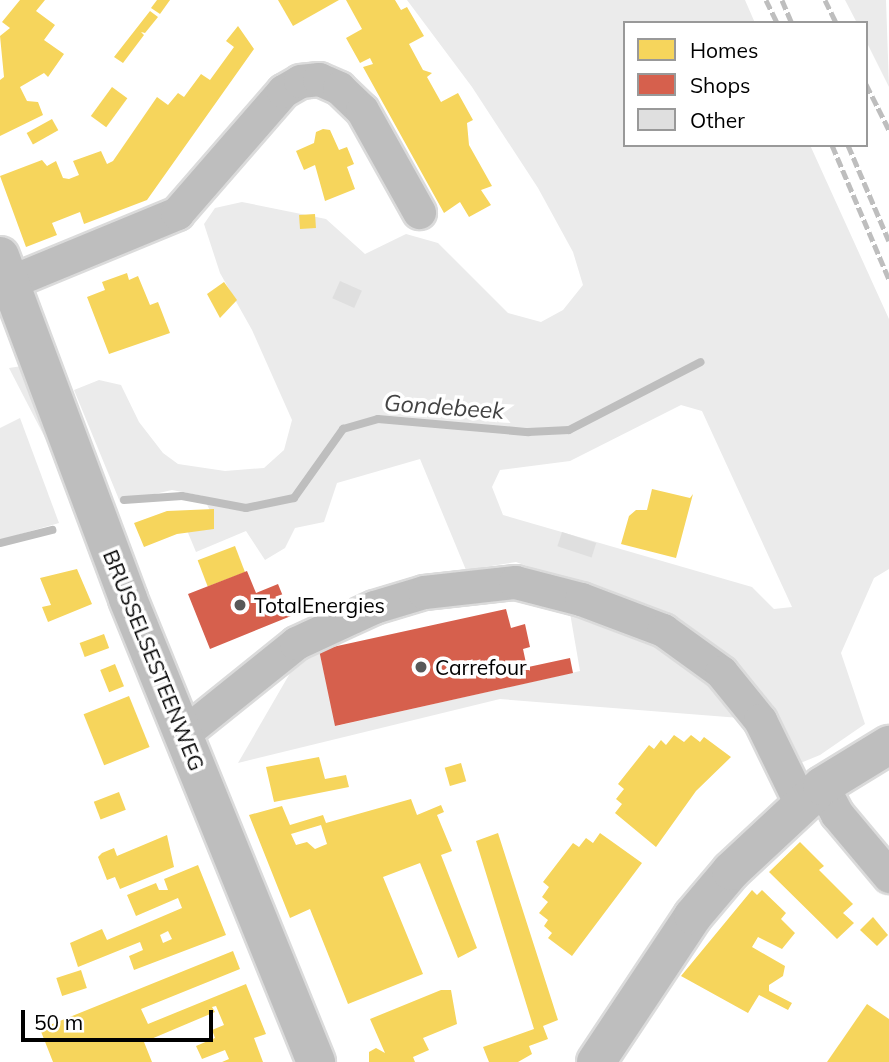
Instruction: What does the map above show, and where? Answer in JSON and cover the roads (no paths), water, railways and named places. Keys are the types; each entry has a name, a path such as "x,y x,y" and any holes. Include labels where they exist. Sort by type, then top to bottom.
{"main road":[{"name":"BRUSSELSESTEENWEG","path":"5,269 187,744 316,1062"},
{"path":"596,1062 693,916 730,871 812,795 889,745"}],"street":[{"path":"5,269 177,213 283,91 300,81 319,79 362,110 419,212"},
{"path":"187,744 248,705 296,643 374,607 424,592 515,582 581,599 663,630 721,672 760,720 812,795 837,814 889,876"}],"waterway":[{"name":"Gondebeek","path":"124,500 182,496 246,508 294,498 343,429 378,419 528,432 569,430 701,362"},
{"name":"Gondebeek","path":"0,543 52,530"}],"railway":[{"path":"766,0 776,21"},
{"path":"782,0 791,21"},
{"path":"825,0 835,21"},
{"path":"868,88 889,130"},
{"path":"833,147 889,279"},
{"path":"849,147 889,241"}],"place":[{"name":"TotalEnergies","path":"240,605"},
{"name":"Carrefour","path":"421,667"}]}
